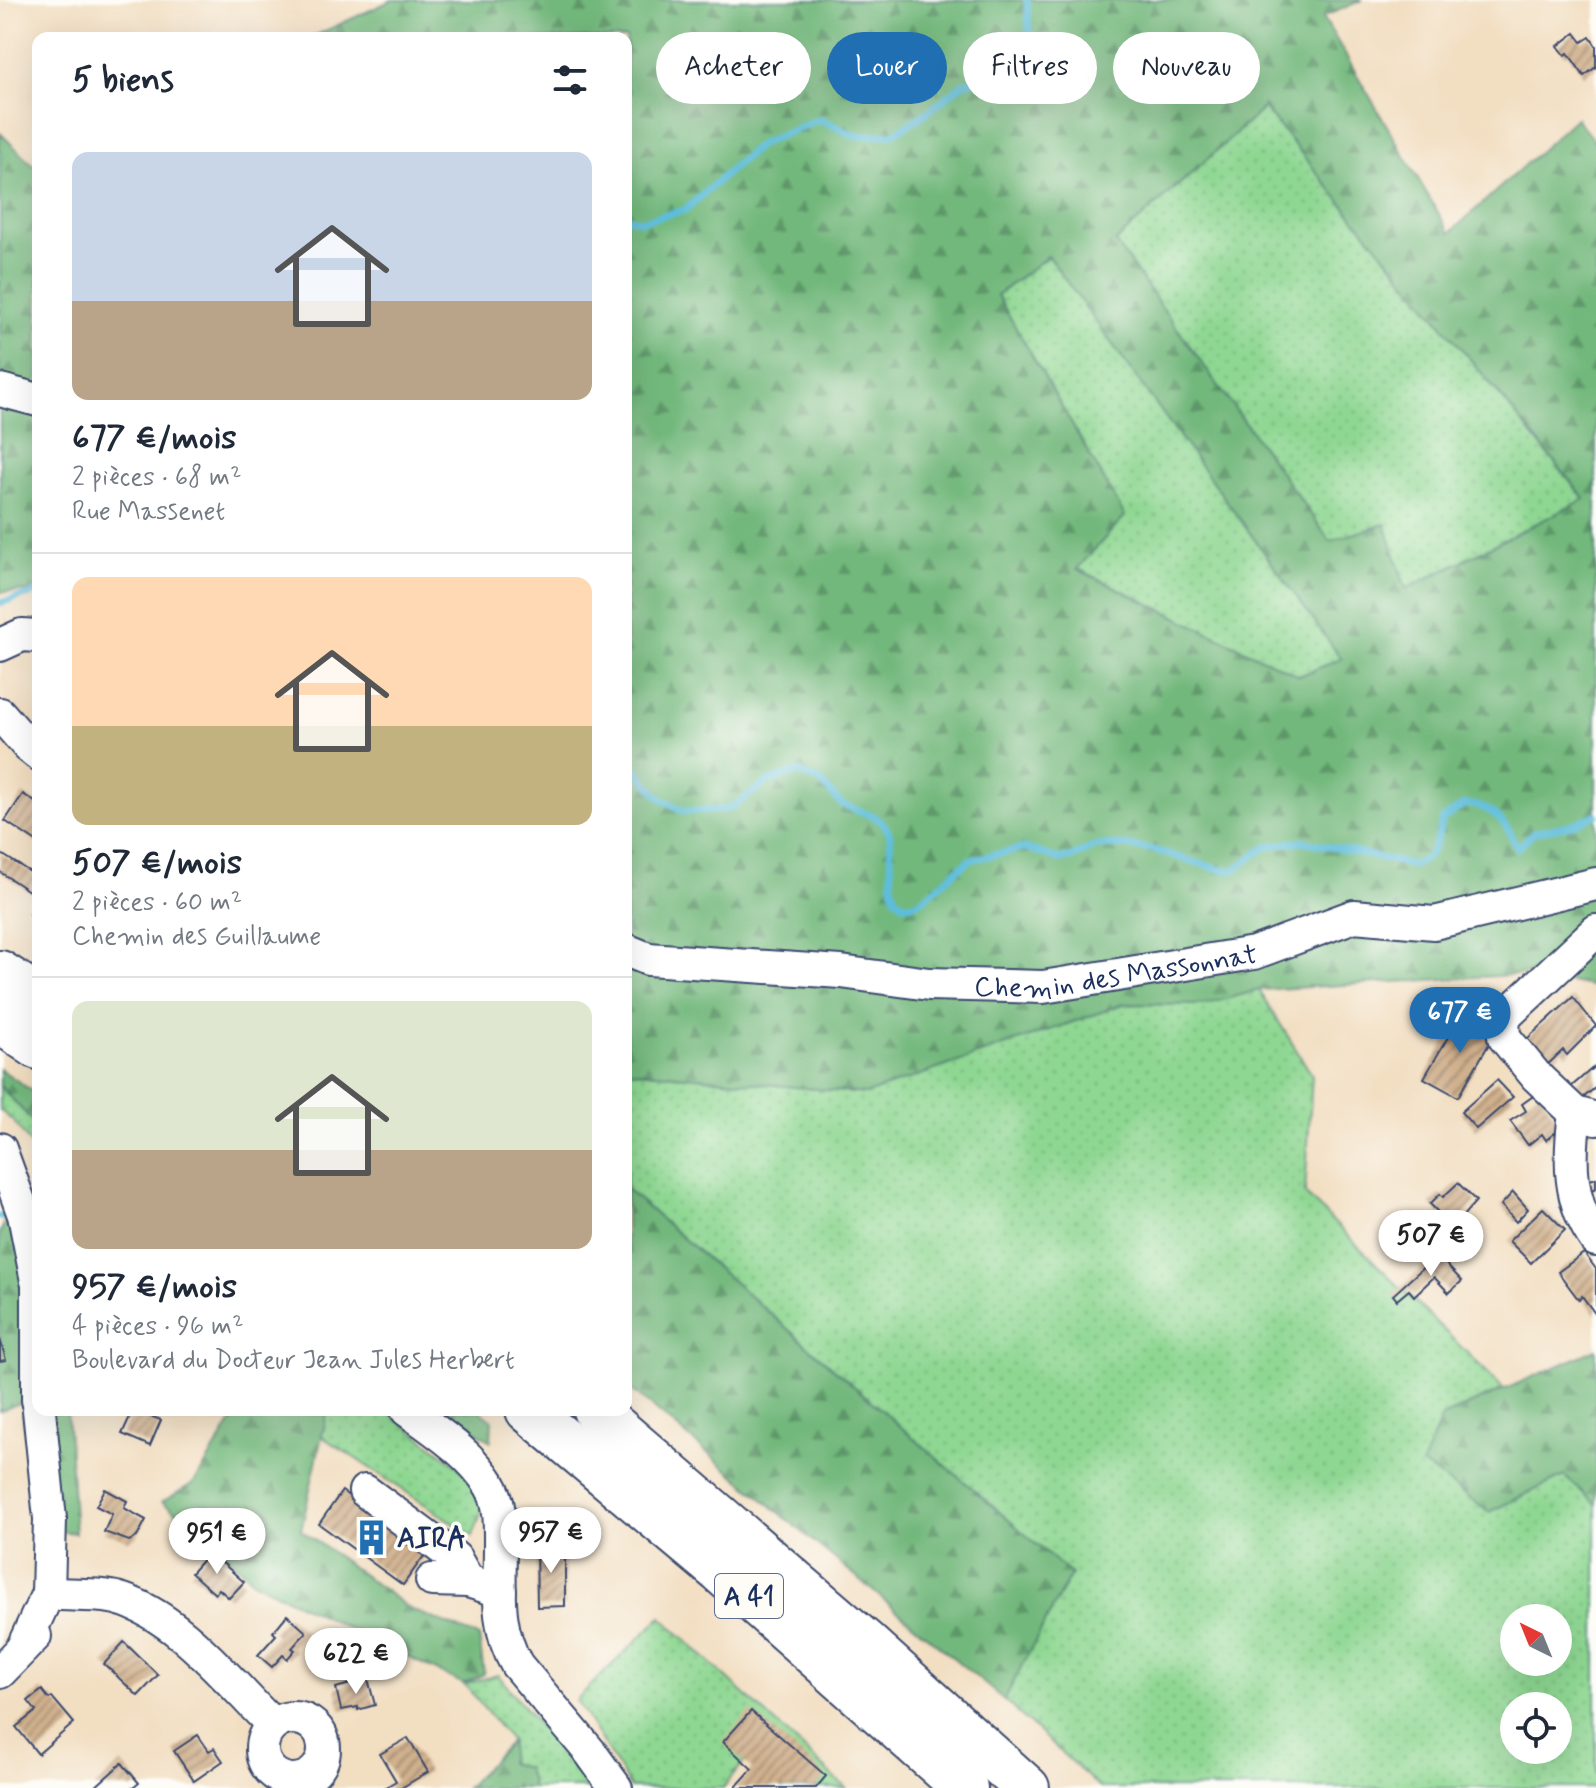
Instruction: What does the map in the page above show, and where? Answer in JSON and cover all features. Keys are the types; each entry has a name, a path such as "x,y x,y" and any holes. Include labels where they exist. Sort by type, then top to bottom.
{"highway":[{"path":"0,973 32,993"},
{"path":"0,1021 32,1043"},
{"name":"A 41","path":"535,1416 720,1571 965,1788"},
{"name":"A 41","path":"602,1416 820,1603 1027,1788"}],"street":[{"path":"0,390 32,398"},
{"path":"1,646 22,635 32,636"},
{"path":"0,714 22,746"},
{"name":"Chemin des Massonnat","path":"632,952 648,959 841,972 929,984 1043,987 1254,953 1354,916 1434,923 1596,884"},
{"path":"1596,931 1503,1018 1504,1037 1537,1077 1585,1116 1571,1183 1585,1225 1596,1240"},
{"path":"0,1147 32,1201"},
{"path":"11,1660 52,1588 50,1519 40,1416"},
{"path":"415,1416 459,1451 491,1486 500,1519 503,1633 517,1665 616,1788"},
{"path":"365,1491 455,1558 468,1581"},
{"path":"432,1580 468,1581 500,1591"},
{"path":"52,1588 112,1596 132,1602 156,1615 190,1643 273,1725"},
{"path":"293,1718 313,1725 323,1743 319,1764 304,1778 269,1780 262,1751 266,1732 273,1725 293,1718"}],"green space":[{"path":"392,0 1362,0 1323,17 1450,233 1576,118 1596,144 1596,987 1530,974 1259,990 1203,1005 1124,1004 866,1094 632,1071 632,32 323,32","holes":["1264,108 1585,499 1406,589 1385,524 1330,541 1115,242","1048,256 1341,659 1299,676 1077,569 1125,516 997,295"]},
{"path":"1265,107 1585,500 1406,589 1330,541 1115,242"},
{"path":"0,133 32,164 32,591 0,592"},
{"path":"1048,256 1342,659 1299,676 1076,568 997,295"},
{"path":"1259,990 1312,1075 1305,1194 1504,1389 1442,1417 1489,1512 1564,1476 1596,1504 1596,1788 1100,1788 1004,1700 1070,1574 632,1194 632,1071 866,1094 1124,1004 1203,1005"},
{"path":"0,1069 32,1091 32,1121 0,1086"},
{"path":"0,1086 32,1121 32,1147 14,1122 0,1110"},
{"path":"632,1194 1071,1574 1004,1700 632,1390"},
{"path":"8,1218 32,1292 32,1416 67,1416 75,1533 34,1527 22,1402 0,1411 0,1232"},
{"path":"1596,1349 1596,1504 1564,1476 1489,1512 1422,1464 1442,1417"},
{"path":"235,1416 326,1416 301,1530 410,1609 479,1637 484,1674 463,1684 255,1583 198,1528 162,1502 195,1482"},
{"path":"326,1416 394,1416 455,1464 487,1496 473,1536 320,1435"},
{"path":"452,1416 487,1416 492,1420 491,1441"},
{"path":"661,1617 846,1788 782,1788 748,1757 723,1788 631,1788 576,1700"},
{"path":"498,1675 590,1788 532,1788 527,1768 509,1764 511,1741 464,1684"},
{"path":"511,1741 509,1763 527,1768 532,1788 466,1788"}],"building":[{"path":"1575,33 1582,42 1590,37 1596,46 1596,67 1584,76 1568,53 1565,55 1558,46"},
{"path":"23,794 32,800 32,839 5,821"},
{"path":"0,853 32,873 32,893 0,872"},
{"path":"1573,997 1596,1026 1567,1055 1563,1050 1541,1071 1519,1046"},
{"path":"1462,1013 1491,1028 1493,1037 1458,1097 1424,1078"},
{"path":"1596,1065 1596,1087 1577,1103 1564,1093"},
{"path":"1497,1080 1513,1097 1476,1129 1461,1112"},
{"path":"1539,1092 1562,1127 1546,1140 1542,1134 1528,1145 1510,1121 1526,1111 1522,1104"},
{"path":"1596,1178 1596,1188 1581,1194 1578,1184"},
{"path":"1458,1183 1476,1201 1455,1225 1450,1224 1430,1204"},
{"path":"1513,1192 1528,1209 1516,1222 1501,1205"},
{"path":"1543,1208 1565,1230 1531,1263 1509,1241"},
{"path":"1584,1253 1596,1269 1596,1315 1582,1296 1579,1300 1558,1272"},
{"path":"1437,1255 1462,1281 1449,1293 1434,1277 1414,1296 1409,1290 1397,1300 1393,1295"},
{"path":"0,1339 6,1360 0,1361"},
{"path":"130,1416 150,1416 161,1420 150,1446 122,1434"},
{"path":"105,1489 127,1501 124,1508 146,1520 137,1537 129,1541 104,1532 112,1514 96,1506"},
{"name":"AIRA","path":"342,1491 426,1553 403,1585 319,1524"},
{"path":"536,1543 565,1543 565,1606 537,1607"},
{"path":"210,1552 244,1582 229,1598 219,1589 215,1594 191,1573"},
{"path":"287,1615 306,1632 287,1659 283,1655 272,1667 258,1655 276,1635 273,1632"},
{"path":"124,1642 158,1675 138,1696 104,1664"},
{"path":"368,1679 375,1705 358,1710 358,1707 341,1710 336,1688"},
{"path":"42,1690 74,1723 38,1754 16,1727 36,1711 28,1701"},
{"path":"751,1711 826,1776 816,1788 735,1788 752,1769 723,1742"},
{"path":"198,1735 209,1751 214,1748 223,1761 194,1781 174,1751"},
{"path":"408,1738 428,1772 401,1788 384,1788 396,1781 380,1754"},
{"path":"122,1763 139,1783 133,1788 94,1788"}],"waterway":[{"path":"632,219 641,221 685,210 760,144 820,119 855,136 893,134 925,114 964,83 1001,73 1030,43 1027,0"},
{"path":"0,603 32,594"},
{"path":"632,764 659,797 683,811 723,810 734,806 767,782 797,772 820,781 841,804 875,817 884,824 890,835 895,897 903,904 912,905 969,860 1025,848 1059,859 1070,858 1096,846 1118,845 1150,849 1222,870 1234,870 1267,846 1303,841 1413,865 1431,853 1443,819 1465,804 1496,815 1518,848 1534,832 1570,825 1596,815"},
{"path":"0,1217 8,1218"}],"place":[{"name":"AIRA","path":"371,1537"}]}
